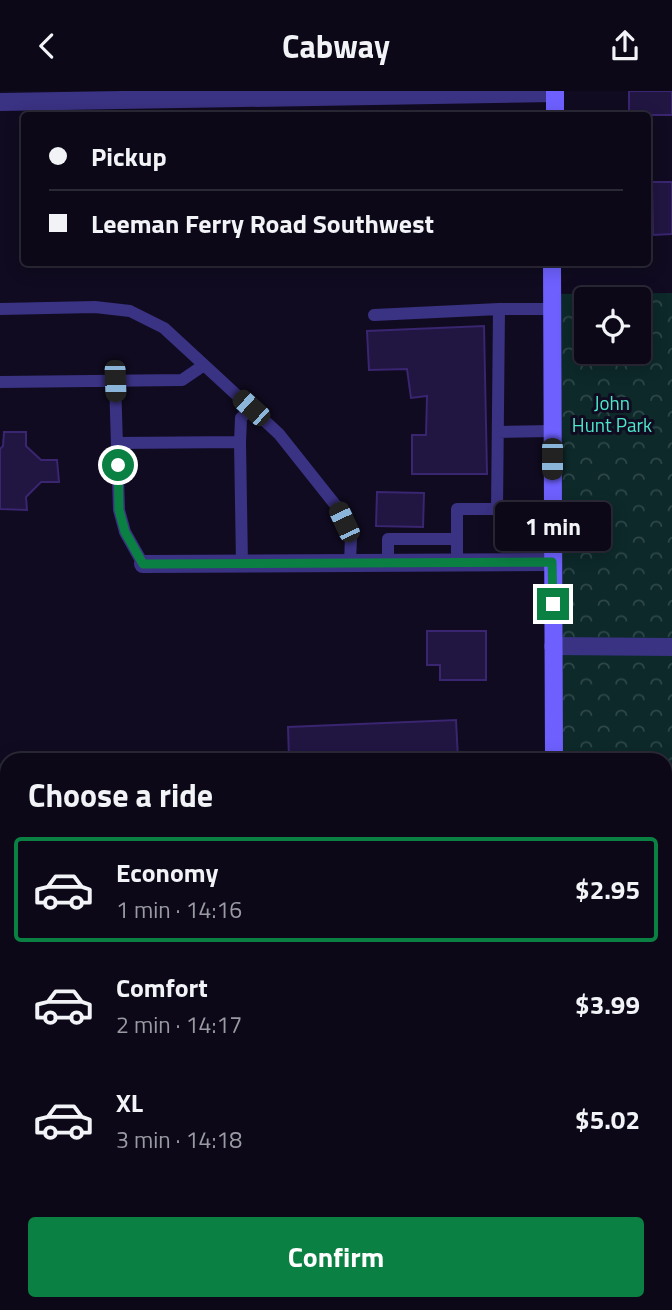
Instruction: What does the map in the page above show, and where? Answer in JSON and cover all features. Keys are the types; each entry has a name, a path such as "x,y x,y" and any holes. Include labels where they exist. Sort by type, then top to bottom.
{"street":[{"path":"0,102 555,92 555,112"},
{"path":"552,266 554,753"},
{"path":"143,564 552,562"},
{"path":"553,646 672,647"}],"lane":[{"path":"0,309 94,307 130,311 164,328 279,434 337,507 351,537 351,563"},
{"path":"457,562 457,509 497,509 499,309"},
{"path":"374,315 552,309"},
{"path":"0,383 182,380 204,365"},
{"path":"115,381 119,510 125,532 143,564"},
{"path":"242,563 241,418 251,408"},
{"path":"498,432 552,431"},
{"path":"117,443 240,442"},
{"path":"388,563 388,539 457,539"}],"green space":[{"name":"John Hunt Park","path":"651,293 672,293 672,753 552,753 552,294 574,294 574,364 651,364"}],"building":[{"path":"629,91 672,91 672,115 629,112"},
{"path":"652,182 672,182 672,234 653,235"},
{"path":"484,326 487,474 412,474 412,435 426,435 427,396 411,398 407,369 369,370 367,331"},
{"path":"4,432 26,432 26,446 41,460 57,460 59,482 41,482 26,497 27,510 0,509 0,449 3,446"},
{"path":"377,492 424,493 423,527 376,526"},
{"path":"427,631 486,631 486,680 440,680 440,665 427,665"},
{"path":"456,720 458,753 289,753 288,727"}],"route":[{"path":"118,465 119,510 125,532 143,564 552,562 553,604"}]}
